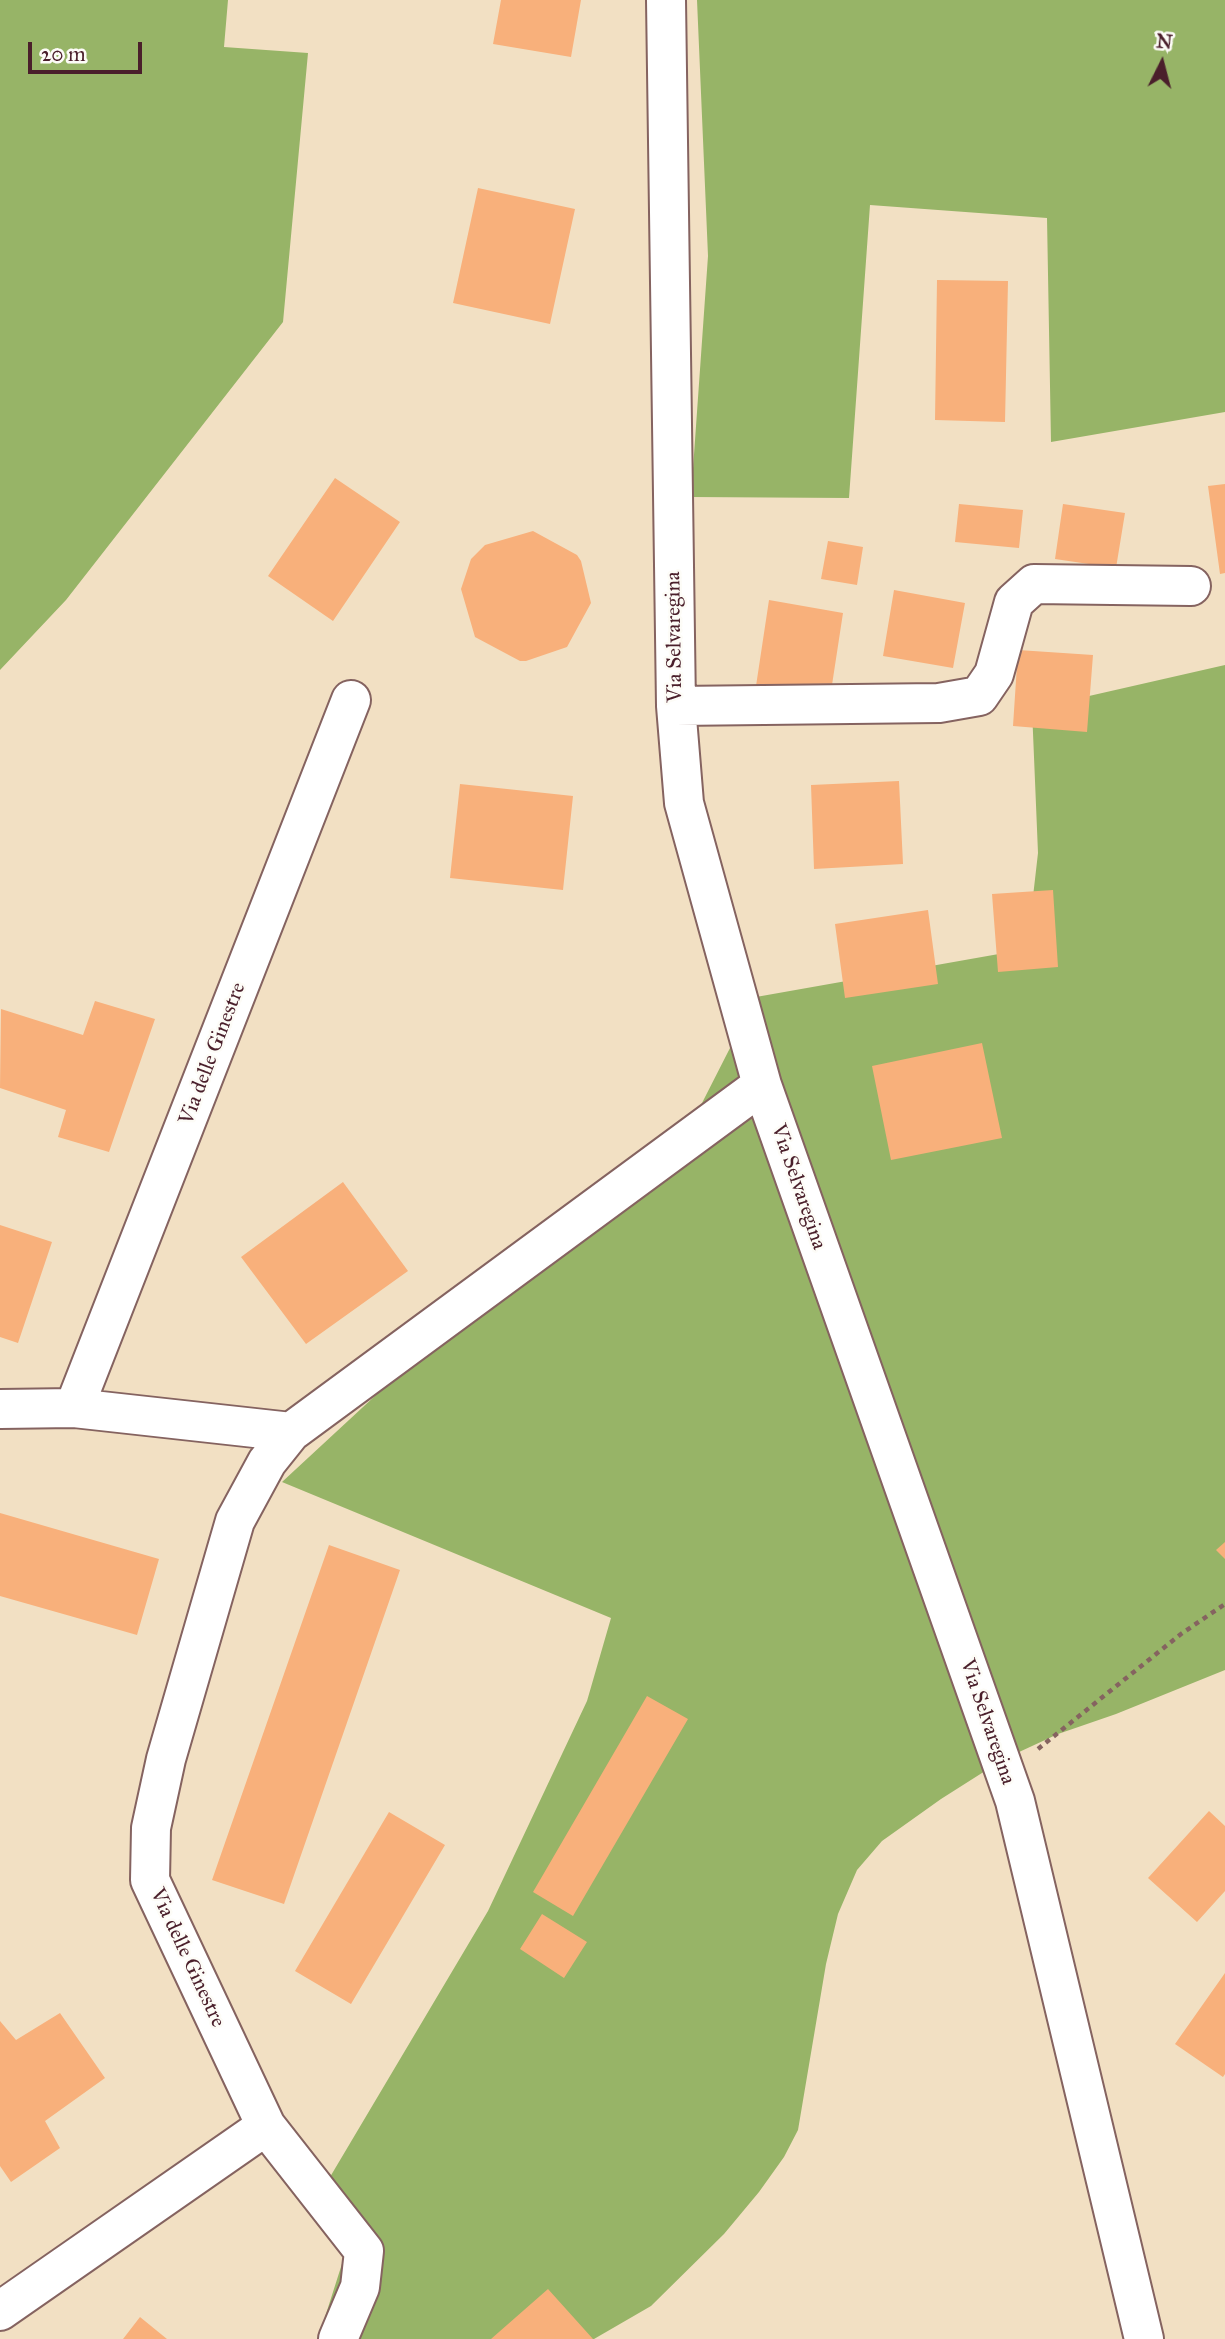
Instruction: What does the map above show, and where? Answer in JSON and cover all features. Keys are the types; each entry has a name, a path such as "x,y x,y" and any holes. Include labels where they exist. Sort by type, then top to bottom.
{"street":[{"name":"Via Selvaregina","path":"666,0 676,706 684,803 762,1085 1015,1801 1144,2339"},
{"path":"676,706 939,703 979,696 994,674 1014,602 1034,584 1191,586"},
{"name":"Via delle Ginestre","path":"74,1408 351,700"},
{"name":"Via delle Ginestre","path":"338,2339 360,2287 365,2251 266,2126 150,1880 151,1828 166,1759 235,1521 267,1462 291,1432 762,1085"},
{"path":"0,1409 74,1408 291,1432"},
{"path":"0,2311 266,2126"}],"path":[{"path":"1006,1775 1181,1634 1225,1604"}],"green space":[{"path":"0,0 228,0 224,47 308,53 283,322 66,600 0,670"},
{"path":"697,0 1225,0 1225,412 1051,442 1047,218 870,205 849,498 691,497 708,256"},
{"path":"1225,665 1225,1670 1058,1734 1004,1759 882,1841 857,1870 838,1914 826,1964 798,2130 784,2157 724,2234 651,2306 594,2339 318,2339 355,2223 330,2177 488,1911 587,1701 611,1618 282,1482 443,1333 673,1149 702,1103 756,997 1027,949 1038,853 1032,709"}],"building":[{"path":"501,0 581,0 571,57 493,44"},
{"path":"478,188 575,209 550,324 453,303"},
{"path":"937,280 1008,281 1005,422 935,420"},
{"path":"335,478 400,522 333,621 268,576"},
{"path":"1225,484 1225,573 1220,574 1208,486"},
{"path":"959,504 1023,510 1019,548 955,542"},
{"path":"1063,504 1125,513 1116,568 1055,559"},
{"path":"533,531 577,555 581,561 591,603 567,647 520,661 475,637 461,589 471,559 485,545"},
{"path":"828,541 863,547 857,585 821,579"},
{"path":"894,590 965,603 953,668 883,656"},
{"path":"769,600 843,613 830,698 756,686"},
{"path":"1018,650 1093,655 1087,732 1013,726"},
{"path":"899,781 903,864 814,869 811,785"},
{"path":"460,784 573,796 563,890 450,878"},
{"path":"1053,890 1058,967 998,972 992,894"},
{"path":"928,910 938,984 845,998 835,924"},
{"path":"95,1001 155,1019 109,1152 58,1137 66,1110 0,1088 1,1009 83,1035"},
{"path":"982,1043 1002,1138 891,1160 872,1066"},
{"path":"343,1182 408,1271 306,1344 241,1257"},
{"path":"0,1225 52,1242 18,1343 0,1337"},
{"path":"0,1513 159,1559 137,1635 0,1596"},
{"path":"1225,1542 1225,1559 1216,1550"},
{"path":"329,1545 400,1570 284,1904 212,1880"},
{"path":"647,1696 688,1719 573,1916 533,1892"},
{"path":"1209,1811 1225,1826 1225,1891 1197,1922 1148,1878"},
{"path":"389,1812 445,1845 351,2004 295,1971"},
{"path":"542,1914 587,1942 564,1978 520,1949"},
{"path":"1225,1973 1225,2074 1223,2077 1175,2044"},
{"path":"60,2013 105,2078 45,2121 60,2148 11,2182 0,2166 0,2021 16,2040"},
{"path":"548,2289 593,2339 491,2339"},
{"path":"140,2317 167,2339 123,2339"}]}
